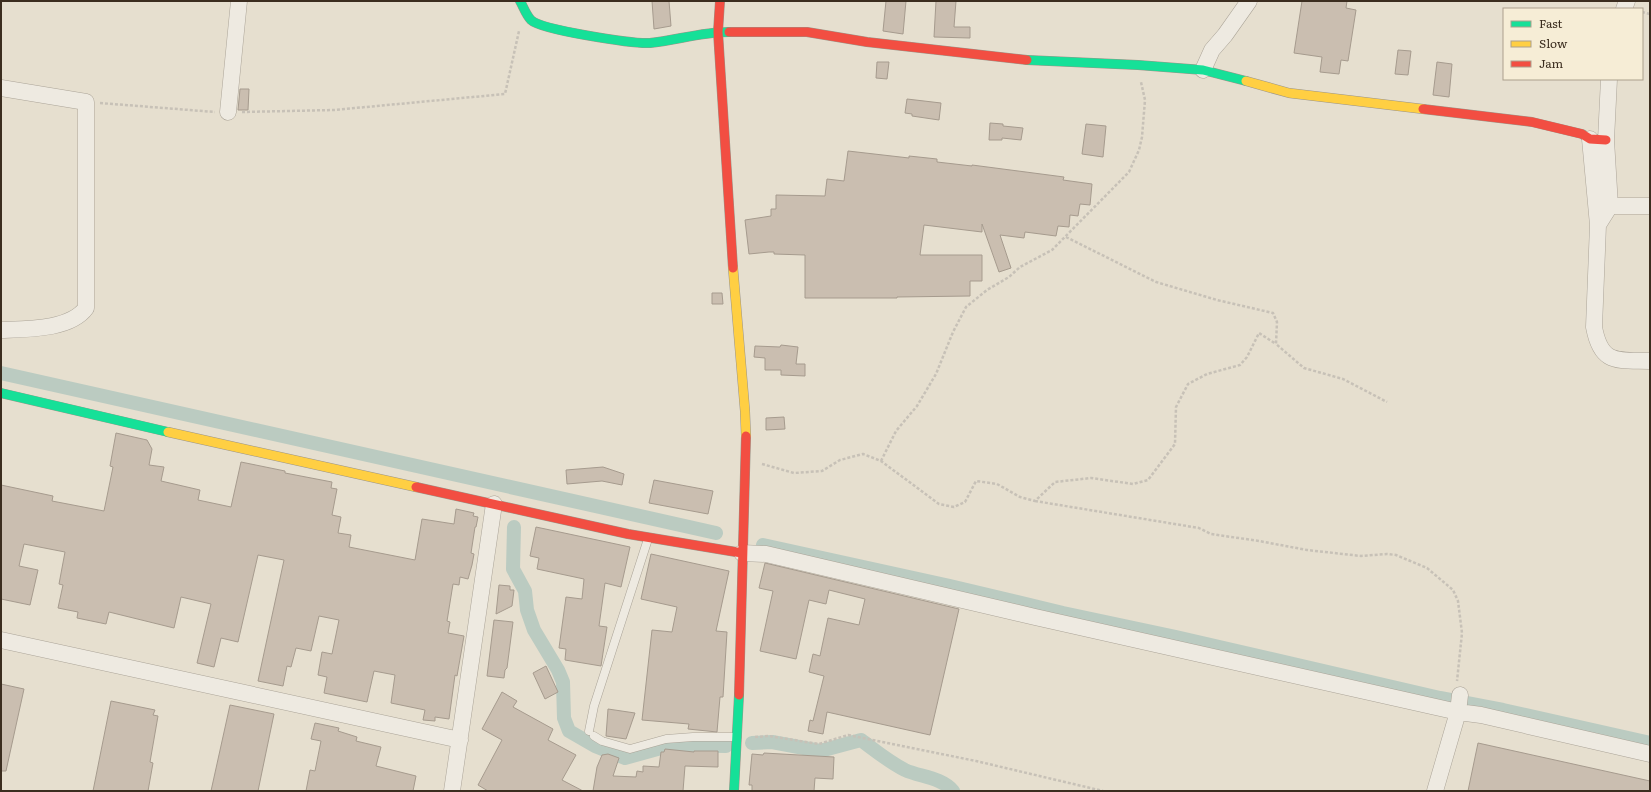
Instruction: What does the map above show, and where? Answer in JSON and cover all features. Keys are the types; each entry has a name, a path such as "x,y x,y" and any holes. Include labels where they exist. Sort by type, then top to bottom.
{"street":[{"path":"228,112 239,1"},
{"path":"520,1 531,20 557,30 606,38 649,43 703,33 807,32 867,42 1017,60 1138,65 1203,70 1289,93 1532,122 1582,134 1598,140"},
{"path":"720,1 718,32 737,325 745,411 746,460 742,553 738,737 734,791"},
{"path":"1203,70 1212,50 1225,35 1249,1"},
{"path":"1609,80 1598,140 1598,225 1594,326 1596,341 1604,353 1618,360 1650,361"},
{"path":"1,88 86,102 86,308 82,314 61,323 42,327 1,330"},
{"path":"1598,140 1610,206 1598,225"},
{"path":"1610,206 1650,206"},
{"path":"1,393 255,452 648,538 742,553 766,554 1035,617 1459,704 1482,715 1650,754"},
{"path":"452,791 494,504"},
{"path":"1,640 460,740"},
{"path":"1435,791 1459,704"}],"lane":[{"path":"648,538 594,706 591,733 602,741 630,749 666,739 693,737 738,737"}],"path":[{"path":"86,102 228,112 334,110 505,94 520,28 531,20"},
{"path":"881,461 896,431 917,406 936,374 953,332 966,307 987,290 1009,277 1020,267 1052,250 1129,172 1139,150 1143,132 1145,100 1138,65"},
{"path":"1066,237 1156,282 1217,300 1273,313 1277,322 1276,344"},
{"path":"1035,500 1055,482 1090,478 1133,484 1148,480 1175,444 1176,407 1188,384 1207,374 1240,365 1247,357 1259,333 1276,344 1304,368 1343,379 1387,402"},
{"path":"746,460 794,473 822,471 840,460 864,454 881,461 939,504 954,507 966,502 976,481 997,484 1020,497 1199,528 1211,534 1307,550 1361,556 1387,554 1396,555 1427,568 1453,590 1458,601 1462,633 1457,679 1459,704"},
{"path":"738,737 769,736 819,744 848,735 976,761 1103,791"}],"building":[{"path":"652,1 669,1 671,26 654,29"},
{"path":"886,1 906,1 903,34 883,31"},
{"path":"936,1 956,1 954,27 970,27 970,38 934,37"},
{"path":"1302,1 1347,1 1346,8 1356,10 1348,61 1341,60 1339,74 1320,72 1322,57 1294,53"},
{"path":"1398,50 1411,51 1408,75 1395,74"},
{"path":"877,62 889,62 887,79 876,78"},
{"path":"1437,62 1452,64 1449,97 1433,95"},
{"path":"240,89 249,89 248,110 238,110"},
{"path":"907,99 941,103 939,120 912,116 912,114 905,113"},
{"path":"990,123 1023,128 1021,140 1002,138 1002,140 989,140"},
{"path":"1086,124 1106,126 1103,157 1082,154"},
{"path":"848,151 909,158 909,156 937,159 937,162 1064,177 1063,180 1092,184 1090,205 1080,204 1078,216 1070,215 1069,227 1058,226 1056,236 1025,232 1024,238 1000,235 1011,268 999,272 982,224 982,232 924,225 920,255 982,255 982,281 970,281 970,296 805,298 805,255 774,254 774,252 749,254 745,220 771,216 771,209 776,209 776,195 825,196 827,179 844,181"},
{"path":"712,293 722,293 723,304 712,304"},
{"path":"781,345 798,347 796,364 805,364 805,376 781,375 781,370 765,370 765,358 754,357 755,346 780,347"},
{"path":"784,417 785,429 766,430 766,418"},
{"path":"116,433 147,440 152,449 149,465 164,467 161,481 200,490 198,500 231,507 241,462 285,471 285,473 332,482 331,488 337,489 332,515 341,517 338,533 351,535 349,547 415,560 422,519 454,524 456,509 474,513 473,516 478,517 471,553 474,554 472,565 468,579 460,577 459,585 453,584 447,621 450,622 448,633 464,636 457,676 455,675 449,719 435,717 435,721 423,720 425,710 391,703 395,675 374,671 367,702 324,693 327,677 318,675 322,652 332,654 339,620 319,616 311,651 296,648 291,667 287,666 283,686 258,681 284,560 258,555 238,642 221,638 214,667 197,663 211,604 181,597 174,628 109,612 106,624 77,618 78,612 58,608 63,585 59,584 65,552 24,544 19,566 38,570 30,605 1,599 1,485 53,496 52,501 104,511 113,467 110,466"},
{"path":"603,467 624,474 622,485 602,481 567,484 566,470"},
{"path":"654,480 713,491 708,514 649,503"},
{"path":"536,527 630,547 621,587 605,583 599,626 607,627 601,666 565,660 566,649 559,648 566,597 582,599 584,579 537,569 539,558 530,556"},
{"path":"651,554 729,571 716,631 727,632 723,697 720,697 717,732 688,729 689,724 642,720 652,630 672,632 677,607 641,599"},
{"path":"765,563 959,609 930,735 827,712 823,734 808,731 810,720 813,721 824,676 809,672 813,654 820,656 828,618 859,625 865,599 829,590 826,604 809,600 796,659 760,651 773,591 759,588"},
{"path":"499,585 510,586 510,590 514,590 512,606 496,614"},
{"path":"494,620 513,622 507,668 505,670 504,678 487,676"},
{"path":"546,666 558,692 545,699 533,673"},
{"path":"1,684 24,689 6,771 1,771"},
{"path":"502,692 517,701 513,707 553,729 548,740 576,755 562,780 583,791 488,791 478,785 502,740 482,729"},
{"path":"111,701 155,710 153,715 158,716 150,762 153,763 148,791 93,791"},
{"path":"230,705 274,714 258,791 211,791"},
{"path":"608,709 635,713 626,739 606,736"},
{"path":"315,723 339,728 338,731 357,737 356,741 381,747 376,766 416,776 413,791 306,791 310,770 315,771 321,741 311,739"},
{"path":"1478,743 1650,781 1650,791 1468,791"},
{"path":"665,749 694,752 718,751 718,767 685,766 683,791 593,791 597,767 602,755 608,754 619,758 613,776 636,777 637,771 643,772 643,766 659,767 661,752 664,752"},
{"path":"764,753 834,757 833,779 815,778 814,791 752,791 752,785 749,785 752,754 763,755"}],"waterway":[{"path":"1,373 716,533"},
{"path":"514,527 513,569 525,591 527,610 534,630 558,670 563,682 564,718 569,731 595,746 625,758 672,745 726,746"},
{"path":"763,545 1176,637 1440,698 1503,710 1650,743"},
{"path":"752,743 772,742 820,751 861,740 899,767 943,783 953,791"}],"traffic: fast":[{"path":"520,1 529,18 538,24 569,32 608,39 650,43 709,33 729,32"},
{"path":"1027,60 1138,65 1203,70 1246,81"},
{"path":"1,393 168,432"},
{"path":"734,791 739,695"}],"traffic: slow":[{"path":"1246,81 1289,93 1423,109"},
{"path":"733,268 746,436"},
{"path":"168,432 416,487"}],"traffic: jam":[{"path":"720,1 718,32 733,268"},
{"path":"729,32 807,32 867,42 1027,60"},
{"path":"1423,109 1532,122 1582,134 1590,139 1606,140"},
{"path":"739,695 746,436"},
{"path":"416,487 628,534 742,553"}]}
